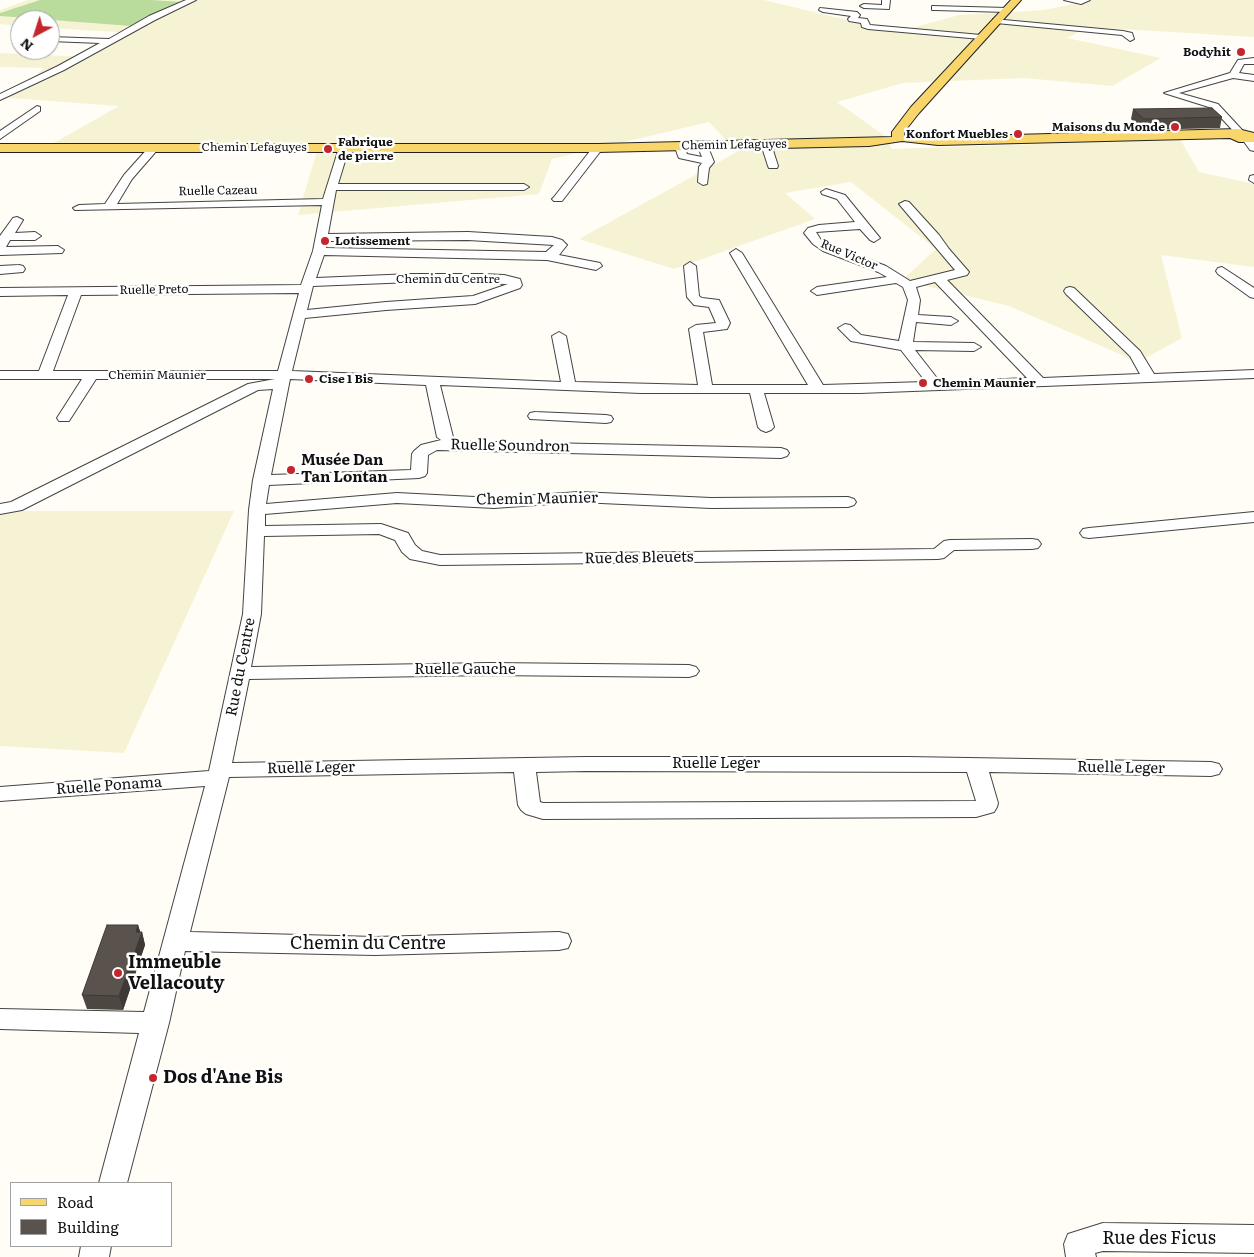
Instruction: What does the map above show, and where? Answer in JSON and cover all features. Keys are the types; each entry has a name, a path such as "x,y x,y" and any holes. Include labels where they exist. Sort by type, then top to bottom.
{"main road":[{"path":"900,141 898,132 915,110 993,22 1016,0"},
{"name":"Chemin Lefaguyes","path":"0,148 598,148 900,141 1244,137"}],"street":[{"path":"0,97 61,68 152,18 192,0"},
{"path":"864,6 885,7 886,0"},
{"path":"1068,0 1083,2 1086,0"},
{"path":"823,10 854,14 856,15 852,19 864,21 868,27 981,37"},
{"path":"1007,10 934,10 993,22 1123,33 1129,35 1130,39"},
{"path":"60,39 111,41"},
{"path":"1233,74 1241,62 1254,61"},
{"path":"1169,93 1233,74 1254,78"},
{"path":"1169,93 1215,106 1244,137"},
{"path":"0,136 37,109"},
{"path":"766,144 773,166"},
{"path":"703,146 709,162"},
{"path":"680,147 683,156 709,162"},
{"path":"109,207 128,177 154,148"},
{"name":"Rue du Centre","path":"113,1182 219,774 252,614 256,510 261,480 283,380 320,245 330,195 344,148"},
{"path":"558,199 598,148"},
{"path":"703,182 704,167 709,162"},
{"name":"Ruelle Cazeau","path":"79,208 524,187"},
{"path":"826,192 841,198 874,238"},
{"path":"816,291 904,282 963,272 906,204"},
{"path":"3,242 17,220"},
{"name":"Rue Victor","path":"864,225 819,228 812,230 810,233 816,242 827,248 882,269 904,282"},
{"path":"3,242 34,236"},
{"path":"320,245 468,236 552,240 558,242 560,246 553,254 547,256"},
{"name":"Chemin du Centre","path":"320,245 547,256 596,266"},
{"path":"0,251 58,250"},
{"path":"736,253 818,389"},
{"path":"690,266 693,297 699,302 714,304 723,323 722,326 696,329 706,389"},
{"path":"0,270 19,269"},
{"path":"1222,271 1254,294"},
{"path":"937,277 1039,382"},
{"name":"Chemin du Centre","path":"300,315 386,306 475,300 516,285 516,282 482,278 412,278 308,285"},
{"path":"904,282 913,293 914,300 905,346 936,386"},
{"name":"Ruelle Preto","path":"0,292 308,285"},
{"path":"850,300 854,286"},
{"path":"44,375 76,291"},
{"path":"1070,291 1135,354 1150,378"},
{"path":"910,318 951,321"},
{"path":"845,328 862,340 905,346 974,347"},
{"path":"559,336 566,418"},
{"name":"Chemin Maunier","path":"0,375 92,375 283,380 432,380 563,386 818,389 1254,374"},
{"name":"Chemin Maunier","path":"64,418 92,375"},
{"name":"Chemin Maunier","path":"0,509 16,506 253,387 283,380"},
{"path":"432,380 446,437"},
{"path":"756,389 766,428"},
{"path":"535,416 606,420"},
{"name":"Ruelle Soundron","path":"261,480 413,475 419,473 420,470 420,454 436,444 781,452"},
{"name":"Chemin Maunier","path":"256,510 397,498 494,503 579,497 711,503 848,502"},
{"path":"1089,534 1254,517"},
{"name":"Rue des Bleuets","path":"255,531 381,529 402,537 408,548 416,555 440,560 938,554 950,545 1032,544"},
{"name":"Ruelle Gauche","path":"241,673 489,669 689,671"},
{"path":"524,765 529,805 534,810 543,812 976,809 986,807 987,803 976,765"},
{"name":"Ruelle Leger","path":"219,774 524,765 976,765 1211,769"},
{"name":"Ruelle Ponama","path":"0,794 219,774"},
{"name":"Chemin du Centre","path":"176,941 375,946 559,942"},
{"path":"0,1019 156,1023"},
{"name":"Rue des Ficus","path":"1081,1257 1079,1244 1103,1237 1254,1239"}],"shaded area":[{"path":"28,0 764,0 897,32 959,15 1045,10 1090,0 1254,0 1254,37 1088,27 1067,38 1161,58 1112,86 1024,78 903,83 837,102 885,136 892,149 1180,139 1199,172 1254,184 1254,267 1161,255 1182,338 1138,362 1009,306 902,280 936,249 851,182 785,193 815,219 674,269 579,239 737,152 709,122 552,159 539,194 298,215 319,144 52,144 119,106 9,98 44,68 0,67 0,53 10,53 10,60 60,60 60,56 90,57 132,33 60,29 60,10 10,10 10,25 0,24 0,10"},
{"path":"0,511 234,511 124,753 0,746"}],"green space":[{"path":"40,0 151,0 182,2 131,26 60,21 60,10 10,10 10,17 0,16 0,13"}],"building":[{"path":"1212,108 1222,117 1144,119 1133,109"},
{"path":"107,925 138,925 136,932 142,932 119,996 82,995"}],"place":[{"name":"Bodyhit","path":"1241,52"},
{"name":"Maisons du Monde","path":"1175,127"},
{"name":"Konfort Muebles","path":"1018,134"},
{"name":"Fabrique de pierre","path":"328,149"},
{"name":"Lotissement","path":"325,241"},
{"name":"Cise 1 Bis","path":"309,379"},
{"name":"Chemin Maunier","path":"923,383"},
{"name":"Musée Dan Tan Lontan","path":"291,470"},
{"name":"Immeuble Vellacouty","path":"118,973"},
{"name":"Dos d'Ane Bis","path":"153,1078"}]}
